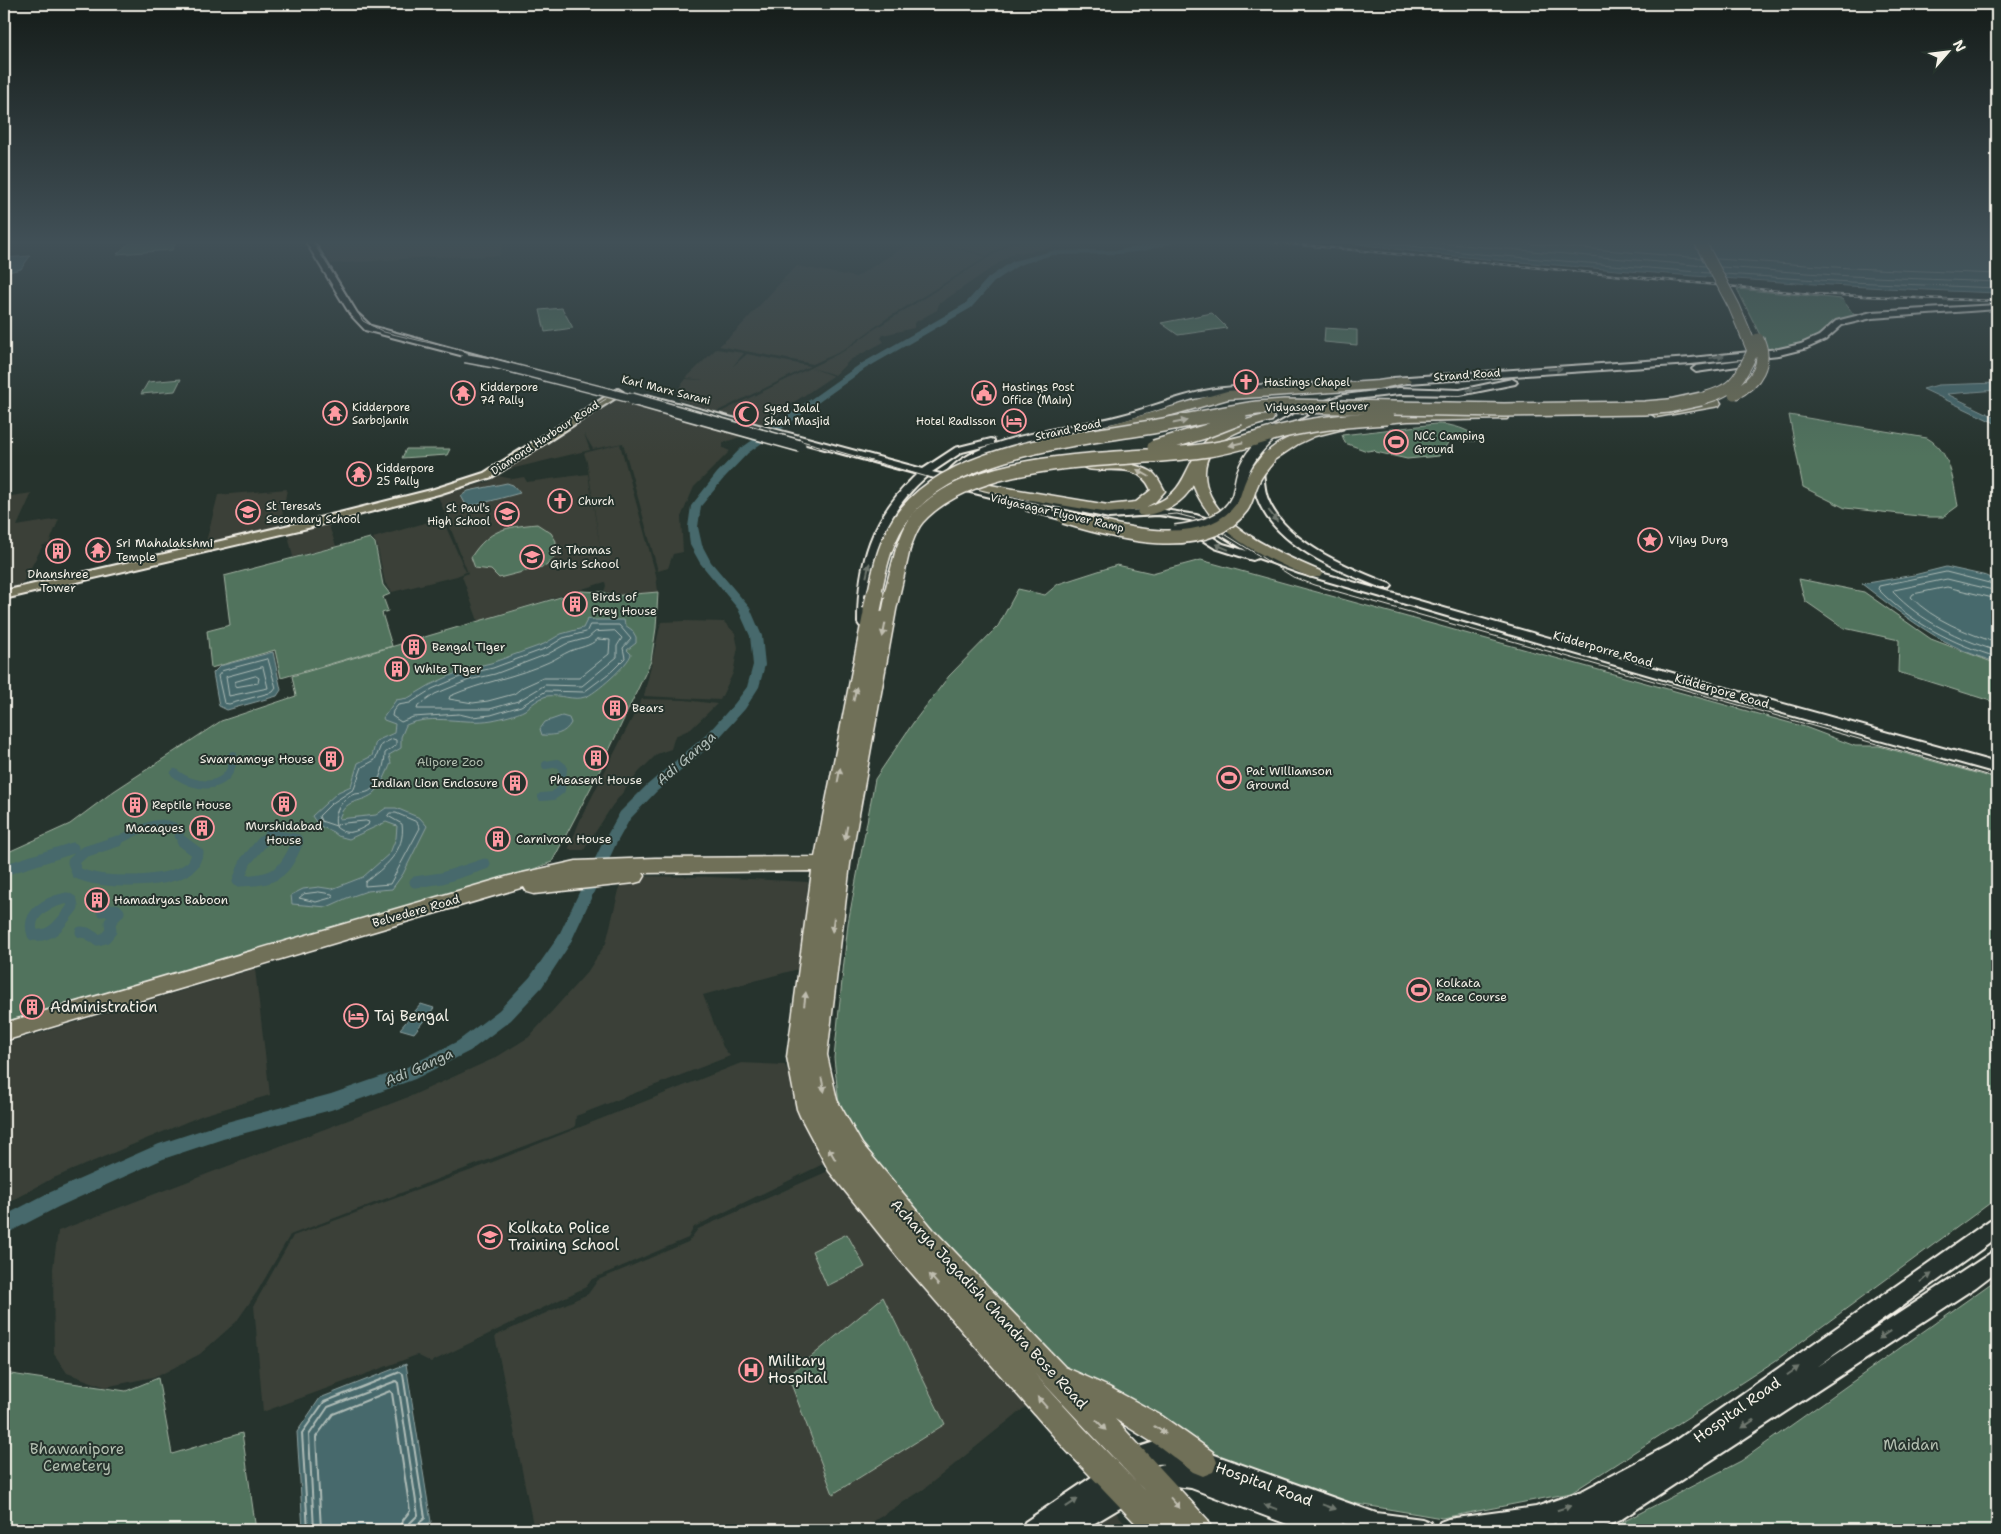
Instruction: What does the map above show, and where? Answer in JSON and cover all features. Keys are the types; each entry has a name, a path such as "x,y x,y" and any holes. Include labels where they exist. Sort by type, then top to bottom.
{"highway":[{"name":"Vidyasagar Flyover","path":"880,610 880,566 886,545 898,523 917,500 957,474 1012,454 1051,444 1257,408 1284,406 1645,408 1693,402 1731,387 1740,379 1753,350 1737,314"},
{"name":"Vidyasagar Flyover","path":"871,656 880,610 911,529 918,518 929,508 951,493 971,484 1011,472 1201,451 1317,425 1387,418 1662,413 1702,406 1741,391 1753,380 1761,363 1763,350 1745,314"},
{"path":"1051,444 1227,395 1311,391 1378,385 1406,380"},
{"path":"880,610 895,544 912,516 932,498 967,480 1024,465 1155,447 1204,432 1254,412 1292,400 1344,392 1376,393"},
{"path":"1144,512 1170,503 1183,491 1207,448 1232,430 1268,418 1318,412 1428,408"},
{"path":"1064,517 1127,535 1162,537 1195,534 1224,524 1236,514 1243,507 1250,484 1258,470 1269,457 1291,441 1322,429 1387,418"},
{"path":"1200,460 1199,484 1204,496 1219,518 1243,536 1282,559 1309,572"},
{"path":"987,493 1052,500 1093,508 1123,509 1139,506 1158,491 1156,482 1137,469 1124,466 1061,465"},
{"name":"Acharya Jagadish Chandra Bose Road","path":"871,656 831,870 816,1055 826,1102 854,1152 916,1244 1074,1438 1130,1476 1198,1530"},
{"name":"Belvedere Road","path":"4,1032 508,883 634,871 653,874 831,870"},
{"name":"Belvedere Road","path":"4,1043 510,891 547,885 571,876"},
{"name":"Acharya Jagadish Chandra Bose Road","path":"916,1244 1054,1376 1130,1476 1162,1530"},
{"path":"1054,1376 1130,1411 1178,1440 1203,1462"}],"main road":[{"name":"Karl Marx Sarani","path":"349,314 356,324 366,331 753,426 797,443 922,475 940,477"},
{"path":"354,314 358,320 368,328 382,335 797,443"},
{"name":"Strand Road","path":"964,462 991,450 1037,436 1120,418 1216,392 1656,363 1792,350 1822,338 1839,323 1872,315 1901,314"},
{"name":"Strand Road","path":"1376,393 1419,391 1455,393 1498,383 1718,367 1802,352 1824,343 1847,326 1873,318 1934,314"},
{"path":"1656,363 1662,372"},
{"path":"1531,371 1529,373 1538,380"},
{"path":"1490,374 1501,377 1498,383"},
{"path":"1435,377 1449,380 1456,384 1455,393"},
{"name":"Diamond Harbour Road","path":"4,590 202,547 425,491 481,474 610,390"},
{"name":"Diamond Harbour Road","path":"4,595 316,522 435,492 488,475 610,390"},
{"name":"Vidyasagar Flyover Ramp","path":"922,475 952,489 987,493 1064,517 1127,530 1150,532 1184,530 1214,521 1227,512 1236,500 1244,470 1250,459 1258,447 1277,427 1346,395 1376,393"},
{"path":"871,656 865,583 873,548 883,521 904,491 951,454 996,441 1037,436"},
{"path":"951,454 964,462 955,468 953,472 958,482"},
{"name":"Kidderporre Road","path":"1258,470 1260,491 1268,510 1275,520 1300,543 1324,558 1365,578 1560,638 1997,760"},
{"name":"Kidderpore Road","path":"922,475 1099,518 1113,520 1192,516 1207,522 1262,556 1309,572 1706,687 1997,768"},
{"name":"Kidderpore Road","path":"940,477 987,493 1094,513 1114,515 1144,512 1170,516"},
{"name":"Hospital Road","path":"1448,1530 1536,1518 1587,1501 1677,1453 1997,1227"},
{"name":"Hospital Road","path":"1564,1530 1606,1521 1969,1280 1997,1259"},
{"name":"Hospital Road","path":"1062,1530 1158,1452 1184,1455 1376,1524 1422,1530"},
{"name":"Hospital Road","path":"1130,1476 1168,1474 1191,1477 1333,1530"},
{"path":"1033,1530 1130,1476"}],"shaded area":[{"path":"752,314 895,314 842,351 813,364 719,346"},
{"path":"899,314 931,314 914,323 914,328 883,335 881,338 884,342 850,360 835,375 812,368 833,376 781,411 776,420 764,425 719,413 844,351"},
{"path":"716,349 744,353 733,366 747,354 810,366 716,412 679,400 677,396 678,389 686,379 703,380 686,378"},
{"path":"623,399 745,435 723,443 723,448 730,451 694,487 681,517 683,552 673,554 668,568 658,571 623,443 593,449 584,434 590,450 502,471 504,467 613,401"},
{"path":"620,444 656,575 658,592 612,596 604,591 605,582 478,621 462,576 468,573 438,496 488,482 498,476 513,479 524,477 527,482 588,474 601,553 587,462 584,453"},
{"name":"St Teresa's Secondary School","path":"287,489 280,528 205,546 218,495"},
{"path":"32,493 17,526 59,519 49,544 43,545 20,588 4,592 4,497"},
{"path":"442,518 466,572 457,576 392,592 385,583 377,545 373,538"},
{"path":"327,520 336,546 293,557 287,530"},
{"path":"661,622 724,622 735,633 738,647 733,673 720,700 644,696"},
{"path":"642,699 685,700 717,704 691,729 675,736 671,749 657,754 639,772 612,806 584,850 568,850 581,818"},
{"path":"634,876 711,877 808,882 802,968 703,995 723,1047 730,1056 576,1116 575,1127 290,1235 257,1292 236,1322 200,1354 158,1376 105,1387 67,1373 54,1354 53,1268 58,1231 411,1096 495,1058 529,1037 588,971 606,943 622,878"},
{"path":"255,969 270,1095 203,1115 51,1179 4,1205 4,1045 7,1044 8,1107 10,1042"},
{"name":"Kolkata Police Training School","path":"741,1063 785,1065 825,1163 694,1227 688,1238 592,1279 586,1287 431,1362 417,1355 263,1412 254,1305 293,1236 480,1167"},
{"name":"Military Hospital","path":"835,1168 1029,1404 924,1489 860,1530 534,1530 495,1336 588,1294 598,1280 688,1242 698,1229"},
{"path":"1105,1501 1132,1530 1055,1530 1071,1519"}],"green space":[{"path":"541,314 565,314 573,328 545,332"},
{"path":"1213,314 1227,328 1178,335 1161,323"},
{"path":"1749,314 1853,314 1855,316 1838,322 1812,339 1797,346 1778,350 1767,349"},
{"path":"1325,328 1357,330 1357,345 1324,342"},
{"path":"181,379 175,391 141,394 148,382"},
{"path":"1789,415 1927,438 1935,444 1946,459 1950,468 1958,506 1943,517 1845,508 1803,487"},
{"name":"NCC Camping Ground","path":"1435,424 1450,425 1464,429 1473,434 1475,441 1450,440 1439,456 1407,459 1374,450 1367,451 1345,443 1342,435"},
{"path":"406,449 450,449 447,455 402,458"},
{"path":"537,524 551,533 556,541 555,556 546,566 499,578 491,570 475,568 471,557 485,540 492,535 507,528"},
{"path":"370,538 375,543 383,585 390,594 383,597 388,611 382,613 392,646 281,678 275,650 211,668 207,631 230,625 224,576"},
{"name":"Kolkata Race Course","path":"1201,560 1805,727 1855,746 1879,746 1997,779 1997,1198 1775,1361 1571,1493 1442,1518 1316,1497 1149,1428 1044,1353 936,1237 864,1148 839,1105 834,1058 848,923 875,779 913,723 949,676 998,626 1018,589 1045,595 1058,584 1117,565 1152,573"},
{"path":"1799,579 1864,592 1931,639 1997,664 1997,703 1898,672 1899,640 1844,628 1805,601"},
{"name":"Alipore Zoo","path":"581,591 603,592 611,596 658,592 656,628 651,661 599,772 552,862 523,873 4,1022 4,854 70,824 114,791 221,721 296,696 292,676"},
{"path":"847,1234 865,1267 827,1286 812,1251"},
{"name":"Maidan","path":"1997,1279 1997,1530 1607,1530 1741,1461"},
{"path":"883,1297 945,1424 833,1494 788,1376"},
{"name":"Bhawanipore Cemetery","path":"4,1373 126,1391 158,1378 172,1454 242,1433 256,1530 4,1530"}],"water":[{"path":"1997,383 1997,390 1947,394 1997,418 1997,424 1923,389 1938,385"},
{"path":"507,483 513,485 520,493 476,505 466,505 461,496 468,491"},
{"path":"1946,567 1987,576 1997,581 1997,662 1960,649 1943,640 1909,619 1862,584"},
{"path":"588,618 594,620 624,620 625,625 632,630 636,637 636,643 627,650 631,654 629,658 611,678 596,691 585,697 547,696 521,712 492,720 438,719 406,725 401,737 401,748 389,755 391,763 379,788 368,797 349,804 339,819 376,815 386,808 396,808 420,818 427,826 403,874 392,889 367,891 327,907 292,904 291,895 303,889 319,887 332,889 363,877 390,853 396,838 397,826 386,822 349,839 338,836 318,825 312,816 338,792 351,786 358,763 372,756 376,741 394,733 395,724 383,718 396,700 408,698 430,685 465,669 491,663 544,644 561,634 583,628"},
{"path":"273,652 281,690 277,696 227,710 219,706 213,673 220,666"},
{"path":"562,716 569,718 571,723 566,730 555,735 542,735 540,729 545,722"},
{"path":"421,1004 434,1008 414,1033 400,1029"},
{"path":"406,1364 431,1522 416,1530 303,1530 297,1432 320,1398"}],"waterway":[{"name":"Adi Ganga","path":"4,1226 51,1201 159,1152 223,1131 331,1102 409,1074 464,1046 505,1015 536,982 564,940 609,844 625,816 651,789 712,737 740,706 753,687 759,665 756,636 744,608 706,563 696,545 693,527 696,506 721,475 744,451 862,367 955,314"},
{"path":"175,773 193,783 212,784 220,781 227,775 231,767 233,755"},
{"path":"542,797 553,796 561,790 563,767 558,763 546,765"},
{"path":"115,842 149,826 158,824 174,827 180,833"},
{"path":"262,842 270,833 297,838"},
{"path":"179,836 183,842"},
{"path":"263,841 246,861 238,881 261,879 277,873 288,861 298,841"},
{"path":"115,842 84,852 73,862 77,873 102,880 119,881 137,881 171,876 184,871 193,864 198,853 183,842"},
{"path":"4,870 73,848"},
{"path":"415,882 442,878 485,864"},
{"path":"73,906 72,901 67,898 53,902 40,910 32,920 33,935 46,934 52,931 61,923 73,907"},
{"path":"81,932 87,933 98,940 105,938 111,931 110,922 119,912 116,909 102,911"}],"tram line":[{"path":"358,314 363,321 384,332 506,361 554,377 711,415 931,478 1108,519 1177,514 1204,521 1293,577 1314,585 1997,778"},
{"path":"595,406 606,399"}],"place":[{"name":"Hastings Chapel","path":"1246,382"},
{"name":"Kidderpore 74 Pally","path":"463,393"},
{"name":"Hastings Post Office (Main)","path":"984,393"},
{"name":"Kidderpore Sarbojanin","path":"335,413"},
{"name":"Syed Jalal Shah Masjid","path":"746,414"},
{"name":"Hotel Radisson","path":"1014,421"},
{"name":"NCC Camping Ground","path":"1396,442"},
{"name":"Kidderpore 25 Pally","path":"359,474"},
{"name":"Church","path":"560,501"},
{"name":"St Teresa's Secondary School","path":"248,512"},
{"name":"St Paul's High School","path":"507,514"},
{"name":"Vijay Durg","path":"1650,540"},
{"name":"Sri Mahalakshmi Temple","path":"98,550"},
{"name":"Dhanshree Tower","path":"58,551"},
{"name":"St Thomas Girls School","path":"532,557"},
{"name":"Birds of Prey House","path":"575,604"},
{"name":"Bengal Tiger","path":"414,647"},
{"name":"White Tiger","path":"397,669"},
{"name":"Bears","path":"615,708"},
{"name":"Pheasent House","path":"596,758"},
{"name":"Swarnamoye House","path":"331,759"},
{"name":"Pat Williamson Ground","path":"1229,778"},
{"name":"Indian Lion Enclosure","path":"515,783"},
{"name":"Murshidabad House","path":"284,804"},
{"name":"Reptile House","path":"135,805"},
{"name":"Macaques","path":"202,828"},
{"name":"Carnivora House","path":"498,839"},
{"name":"Hamadryas Baboon","path":"97,900"},
{"name":"Kolkata Race Course","path":"1419,990"},
{"name":"Administration","path":"32,1007"},
{"name":"Taj Bengal","path":"356,1016"},
{"name":"Kolkata Police Training School","path":"490,1237"},
{"name":"Military Hospital","path":"751,1370"}]}
